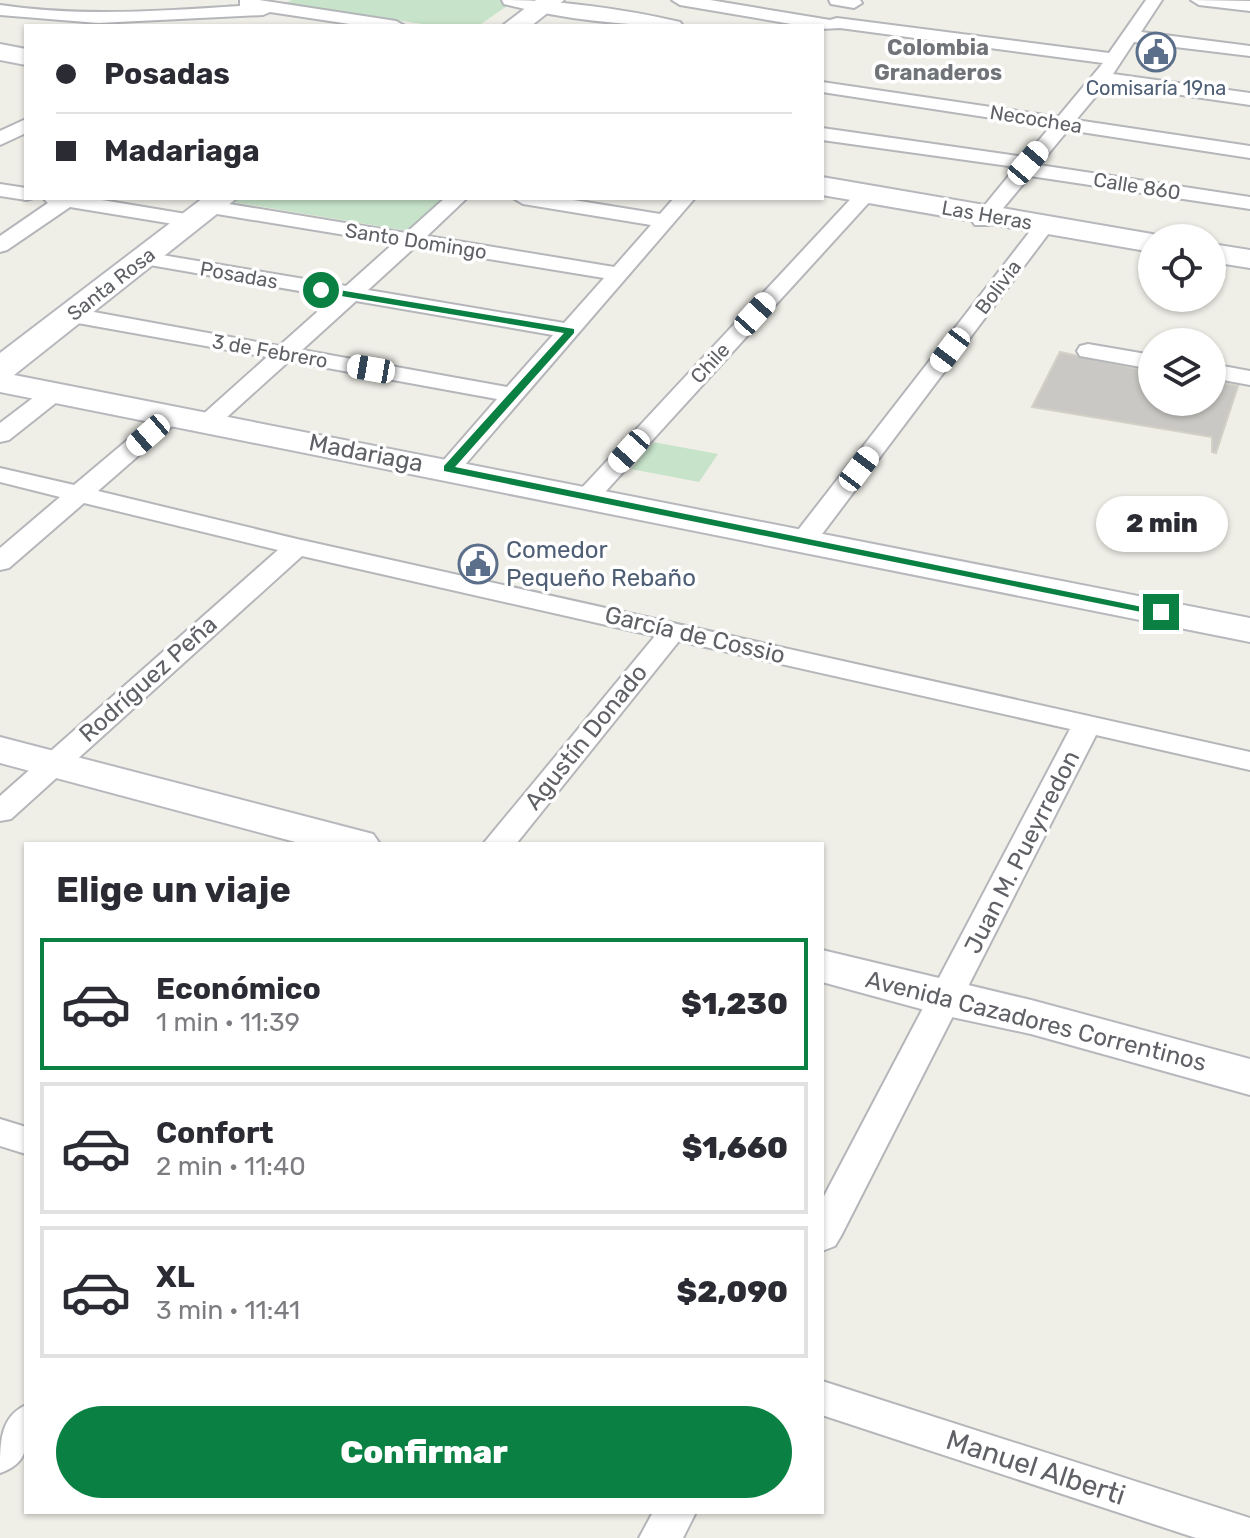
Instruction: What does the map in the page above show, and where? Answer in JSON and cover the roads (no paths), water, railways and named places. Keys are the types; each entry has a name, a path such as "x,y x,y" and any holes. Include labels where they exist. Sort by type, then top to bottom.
{"street":[{"path":"224,0 273,5 350,23"},
{"path":"680,0 805,24"},
{"path":"984,218 1101,78 1154,0"},
{"path":"1199,0 1250,6"},
{"path":"849,1 831,29 1115,59"},
{"path":"0,10 51,17 109,18 273,5"},
{"path":"232,24 273,5"},
{"path":"499,24 529,6 640,18 666,24"},
{"path":"1130,36 1250,51"},
{"path":"0,50 24,54"},
{"path":"1101,78 1250,99"},
{"name":"Necochea","path":"824,87 1250,152"},
{"name":"Calle 860","path":"824,134 1250,203"},
{"name":"Las Heras","path":"824,187 863,197 1138,241"},
{"path":"0,190 24,194"},
{"name":"Las Heras","path":"824,194 863,197"},
{"name":"Chile","path":"587,497 863,197"},
{"path":"0,246 58,200"},
{"name":"Santo Domingo","path":"74,200 209,209 620,274"},
{"path":"208,422 455,200"},
{"path":"535,200 666,221"},
{"path":"448,469 683,200"},
{"name":"Santa Rosa","path":"0,369 209,209"},
{"name":"Las Heras","path":"1043,228 1138,247"},
{"name":"Bolivia","path":"804,540 1043,228"},
{"path":"1226,255 1250,259"},
{"name":"Posadas","path":"144,258 571,331"},
{"path":"1226,262 1250,266"},
{"name":"3 de Febrero","path":"72,315 515,395"},
{"path":"1088,351 1138,360"},
{"path":"1226,374 1250,378"},
{"name":"Madariaga","path":"0,382 1250,630"},
{"path":"0,435 54,393"},
{"path":"0,562 170,416"},
{"name":"García de Cossio","path":"0,475 101,502 297,547 1250,761"},
{"name":"Rodríguez Peña","path":"0,812 297,547"},
{"name":"Agustín Donado","path":"501,842 674,630"},
{"name":"Juan M. Pueyrredon","path":"824,1232 1088,723"},
{"path":"0,750 350,842"},
{"name":"Avenida Cazadores Correntinos","path":"824,967 947,999 1031,1017 1250,1077"},
{"path":"0,1132 24,1140"},
{"name":"Manuel Alberti","path":"824,1399 1250,1537"},
{"path":"0,1455 24,1425"},
{"path":"661,1538 674,1514"}],"place":[{"name":"Comisaría 19na","path":"1156,52"},
{"name":"Comedor Pequeño Rebaño","path":"478,564"}],"district":[{"name":"Colombia Granaderos","path":"938,60"}]}
